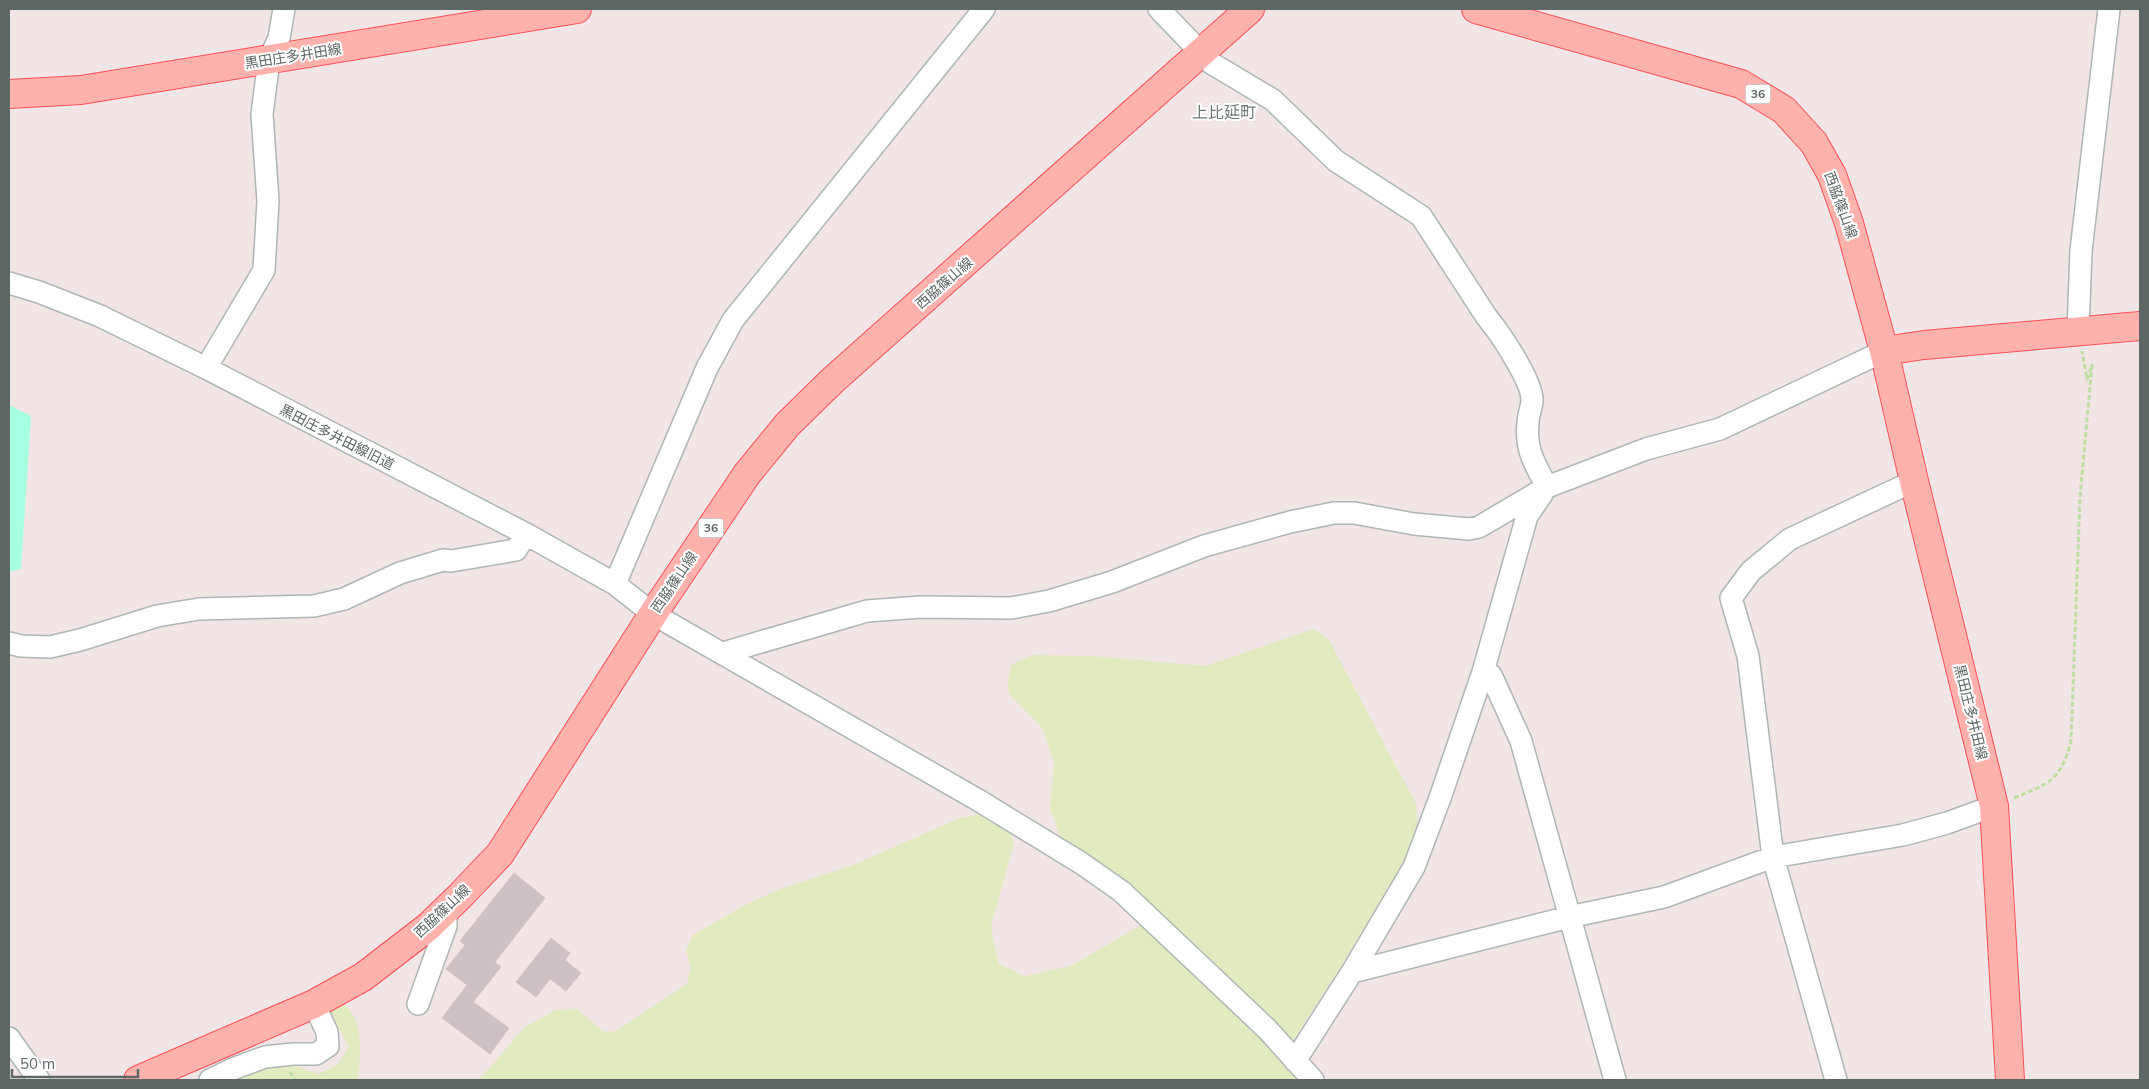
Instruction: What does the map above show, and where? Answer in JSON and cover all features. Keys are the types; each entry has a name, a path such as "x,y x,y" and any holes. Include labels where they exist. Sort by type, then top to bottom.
{"main road":[{"name":"黒田庄多井田線","path":"9,94 81,90 577,9"},
{"name":"西脇篠山線","path":"138,1080 314,1004 363,977 428,927 446,910 500,854 653,614 747,474 787,425 833,380 1250,9"},
{"name":"西脇篠山線","path":"1476,9 1507,13 1741,84 1784,110 1814,143 1832,175 1850,223 1884,351"},
{"path":"1884,351 1924,344 2140,326"},
{"name":"黒田庄多井田線","path":"1884,351 1994,806 2010,1080"}],"street":[{"path":"206,368 264,270 268,201 262,114 269,60 279,38 284,9"},
{"path":"615,584 707,368 733,320 984,9"},
{"path":"1159,9 1211,63 1273,100 1336,161 1421,216 1486,316 1499,331 1521,368 1532,398 1527,424 1529,454 1547,488"},
{"path":"2078,330 2081,251 2109,9"},
{"name":"黒田庄多井田線旧道","path":"9,283 40,292 100,316 206,368 526,534 615,584 653,614 978,800 1081,863 1121,891 1267,1029 1313,1080"},
{"path":"723,653 867,611 921,607 1011,608 1049,601 1112,582 1204,546 1290,522 1334,514 1354,513 1469,529 1479,527 1547,488 1646,449 1720,429 1884,351"},
{"path":"1836,1080 1773,857 1748,656 1731,598 1751,571 1790,539 1914,481"},
{"path":"1295,1061 1352,972 1414,867 1483,672 1527,516 1547,488"},
{"path":"9,643 21,646 50,646 80,640 157,616 198,609 314,606 344,598 400,573 444,560 451,561 516,550 526,534"},
{"path":"1483,672 1491,675 1521,741 1615,1080"},
{"path":"1352,972 1569,917 1664,897 1773,857 1903,835 1947,823 1994,806"},
{"path":"418,1004 446,926 446,910"},
{"path":"210,1080 265,1057 316,1054 328,1046 327,1032 314,1004"},
{"path":"9,1038 39,1080"}],"path":[{"path":"1994,806 2048,784 2065,763 2072,742 2080,497 2092,365 2087,379 2078,330"}],"shaded area":[{"path":"9,405 31,416 21,569 9,572"},
{"path":"1314,629 1329,640 1416,804 1418,829 1399,869 1338,971 1282,1057 1299,1080 479,1080 524,1028 555,1010 577,1009 604,1032 616,1031 687,984 691,968 686,950 693,935 747,904 783,888 851,866 960,818 983,814 1009,829 1014,843 991,926 998,963 1025,976 1071,966 1138,927 1152,909 1150,904 1129,883 1060,836 1050,808 1054,763 1043,729 1009,694 1008,682 1011,665 1033,655 1091,656 1206,666"},
{"path":"343,1003 355,1019 360,1039 358,1080 223,1080 279,1060 318,1074 337,1065 349,1047 331,1013 332,1009"}],"building":[{"path":"514,873 545,898 495,962 501,967 473,1002 509,1028 490,1054 442,1018 467,985 446,969 465,945 460,941"},
{"path":"551,938 570,953 565,960 581,973 566,991 550,979 536,997 516,982"}],"district":[{"name":"上比延町","path":"1224,112"}]}
